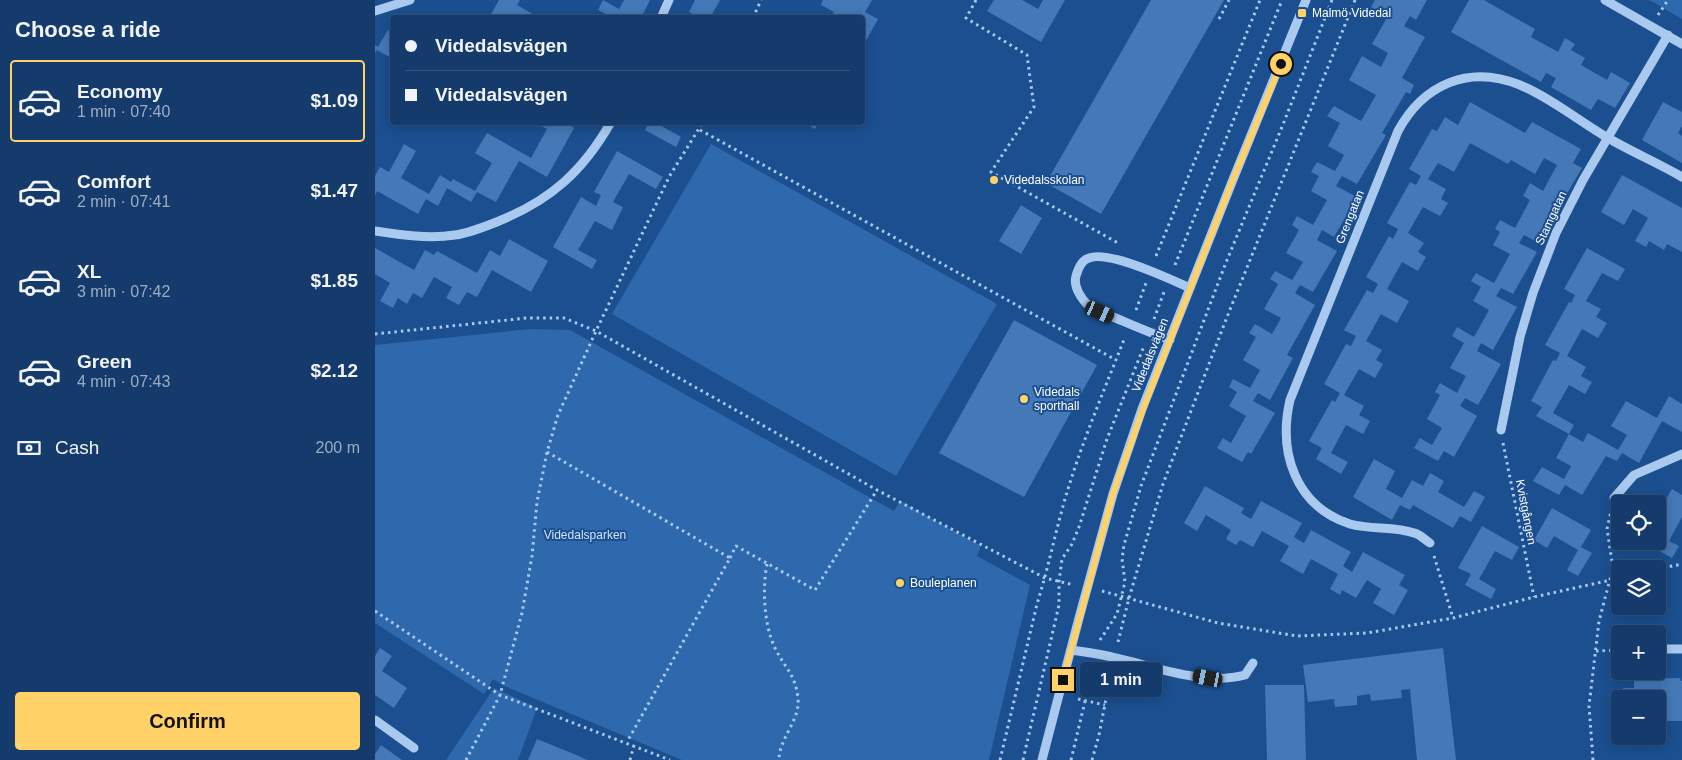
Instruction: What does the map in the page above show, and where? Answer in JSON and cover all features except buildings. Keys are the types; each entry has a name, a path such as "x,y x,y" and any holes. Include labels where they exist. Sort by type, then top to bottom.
{"street":[{"path":"375,11 411,0"},
{"path":"662,15 669,0"},
{"name":"Videdalsvägen","path":"1042,760 1113,494 1143,409 1190,288 1306,0"},
{"path":"1605,0 1682,44"},
{"name":"Stamgatan","path":"1501,430 1520,337 1533,292 1556,233 1583,180 1668,35"},
{"name":"Grengatan","path":"1430,543 1415,533 1350,524 1330,515 1304,492 1289,460 1285,440 1285,420 1290,400 1398,131 1406,116 1417,103 1432,91 1447,83 1481,77 1500,79 1520,85 1608,138 1682,177"},
{"path":"375,231 400,235 454,235 478,229 510,216 538,203 575,172 597,146 609,125"},
{"path":"1170,340 1130,325 1089,306 1077,290 1075,281 1078,271 1089,258 1101,257 1124,261 1190,288"},
{"path":"1617,495 1634,476 1682,454"},
{"path":"1666,650 1682,649"},
{"path":"1071,650 1114,657 1208,678 1233,678 1245,675 1253,663"},
{"path":"375,720 415,748"}],"path":[{"path":"754,15 761,0"},
{"path":"976,0 966,18 1027,55 1034,107 991,172 1119,243"},
{"path":"1219,19 1229,0"},
{"path":"1278,9 1282,0 1289,3"},
{"path":"1071,760 1100,641 1117,614 1125,582 1122,559 1124,545 1141,486 1225,266 1332,0"},
{"path":"1092,760 1129,598 1163,484 1355,0"},
{"path":"466,760 500,695 522,613 532,556 537,502 547,452 558,415 669,177 702,125"},
{"path":"700,130 1116,360"},
{"path":"375,334 527,318 564,318 596,331 877,490 1045,578 1059,582 1059,605 1023,760"},
{"name":"Kvistgången","path":"1501,430 1534,597"},
{"path":"547,452 730,558"},
{"path":"627,742 736,546 815,590 877,490"},
{"path":"1593,760 1589,706 1599,621 1613,568 1607,529 1611,511"},
{"path":"1430,543 1453,618"},
{"path":"767,564 764,579 765,604 770,631 775,649 796,684 798,702 795,719 783,741 779,760"},
{"path":"1666,567 1682,564"},
{"path":"1000,760 1037,604 1045,578"},
{"path":"1088,587 1218,622 1297,636 1367,633 1453,618 1610,580"},
{"path":"375,611 500,695 670,760"},
{"path":"1596,651 1611,650"},
{"path":"1078,699 1105,705"},
{"path":"630,760 634,745"}],"green space":[{"path":"1648,0 1682,0 1682,19 1651,1"},
{"path":"711,144 997,304 896,476 612,314"},
{"name":"Videdalsparken","path":"531,329 570,330 894,511 900,501 981,546 977,556 1030,585 989,760 682,760 502,685 493,679 484,694 375,623 375,345"},
{"path":"494,688 537,708 518,760 446,760"}],"place":[{"name":"Malmö Videdal","path":"1302,13"},
{"name":"Videdalsskolan","path":"994,180"},
{"name":"Videdals sporthall","path":"1024,399"},
{"name":"Bouleplanen","path":"900,583"}],"route":[{"path":"1063,680 1113,494 1143,409 1232,182 1281,64"}]}
